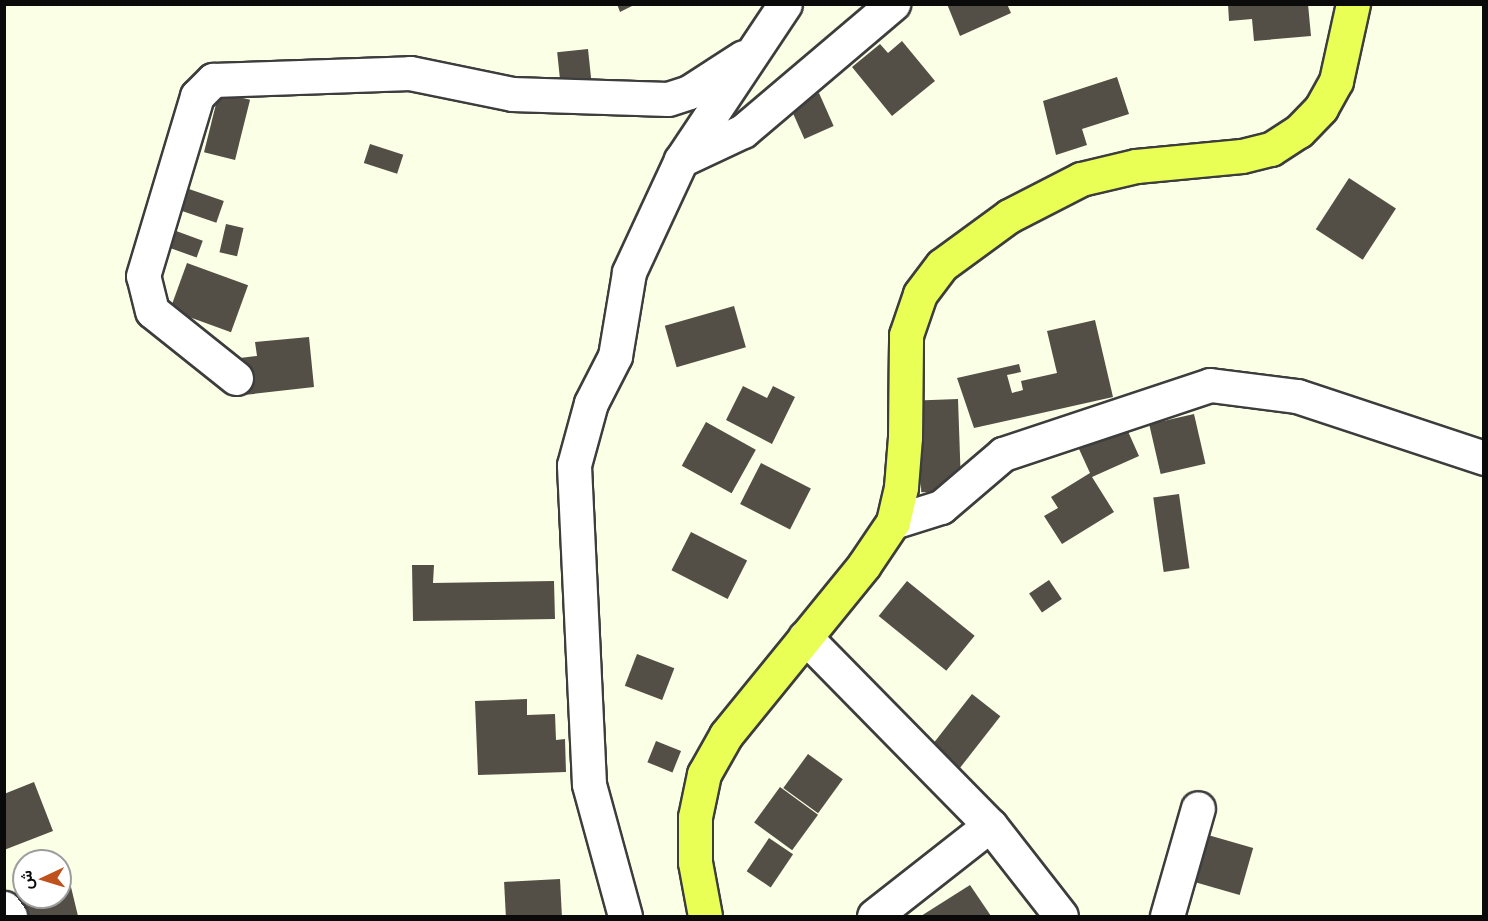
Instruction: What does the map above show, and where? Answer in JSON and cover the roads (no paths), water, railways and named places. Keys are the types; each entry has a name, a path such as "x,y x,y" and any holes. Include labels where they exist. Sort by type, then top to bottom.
{"main road":[{"path":"705,916 695,862 695,817 704,774 726,735 893,522 902,487 906,335 920,294 942,265 1009,216 1081,179 1136,166 1242,156 1271,149 1299,131 1321,108 1336,81 1353,4"}],"street":[{"path":"625,916 589,784 574,465 591,403 615,356 629,273 681,160 785,4"},
{"path":"681,160 743,131 893,4"},
{"path":"236,378 152,311 143,276 197,96 213,80 410,74 512,94 668,99 689,92 753,50"},
{"path":"893,522 941,507 1003,454 1210,385 1297,396 1484,458"},
{"path":"805,637 990,825 1061,916"},
{"path":"1167,916 1198,808"},
{"path":"874,916 990,825"},
{"path":"4,908 10,916"}]}
